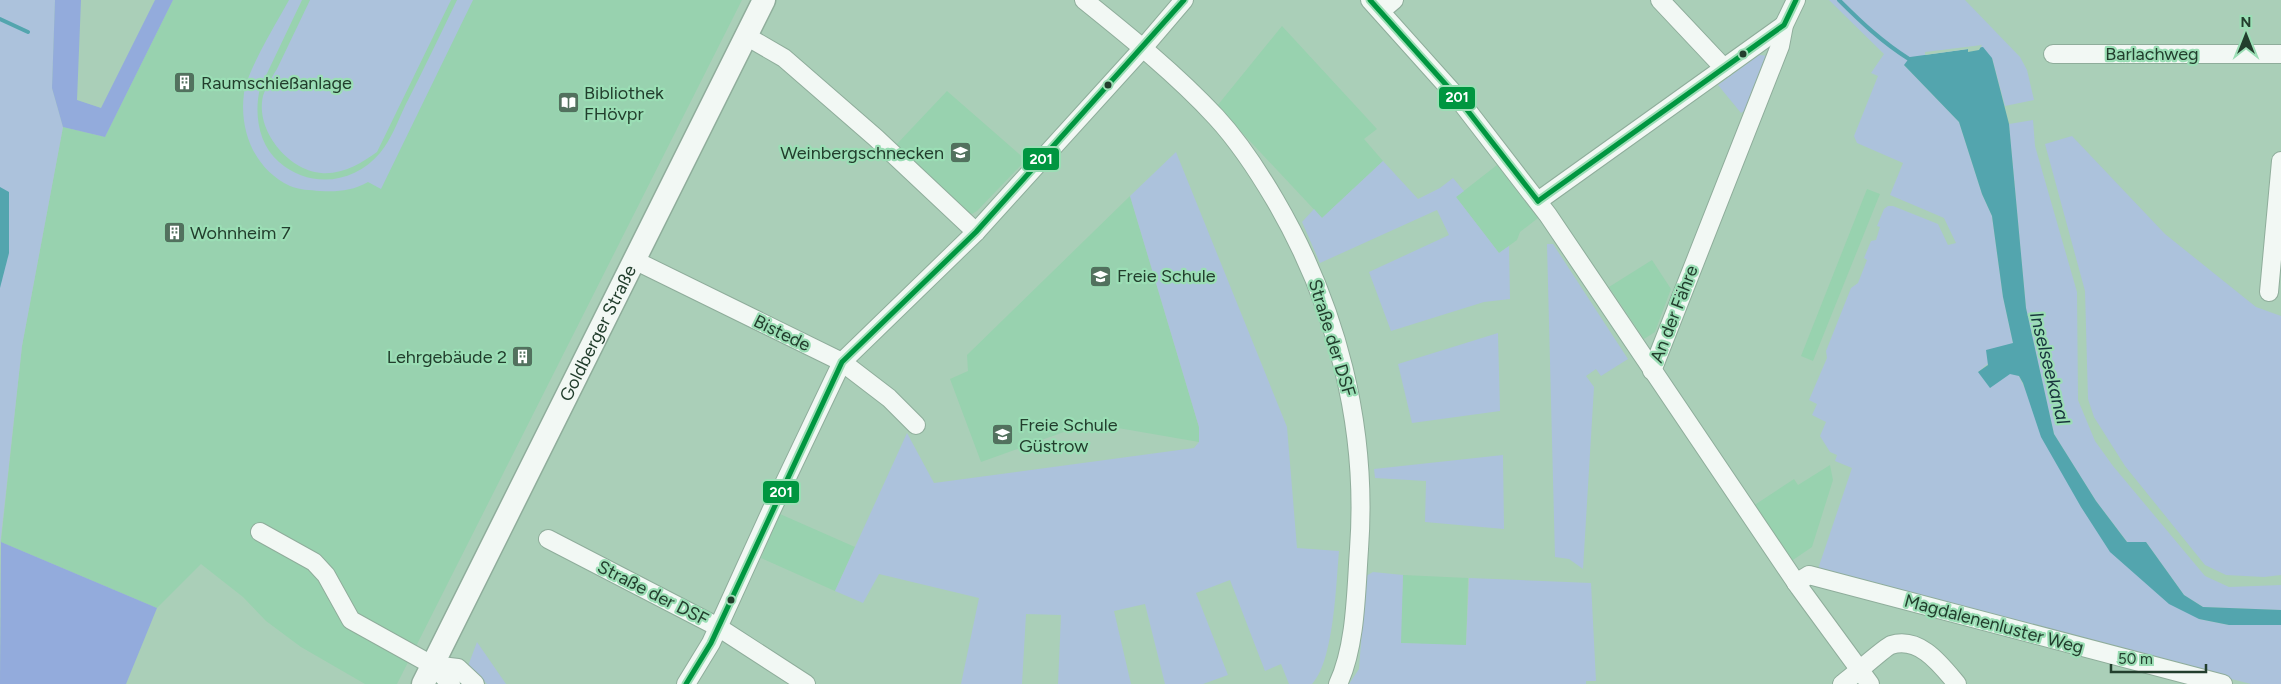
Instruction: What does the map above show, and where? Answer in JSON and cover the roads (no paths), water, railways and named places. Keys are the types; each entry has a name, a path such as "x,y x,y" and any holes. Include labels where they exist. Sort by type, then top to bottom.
{"main road":[{"name":"Goldberger Straße","path":"428,674 764,0"}],"street":[{"name":"Straße der DSF","path":"1084,0 1143,48 1217,118 1258,171 1296,239 1328,312 1354,409 1360,464 1361,522 1355,608 1346,667 1338,684"},
{"path":"686,684 711,643 769,514 842,362 976,232 1143,48 1184,0"},
{"path":"1660,0 1724,68"},
{"name":"An der Fähre","path":"1796,0 1784,25 1780,46 1652,371 1796,583 1864,678"},
{"path":"1382,4 1538,201 1652,371"},
{"path":"1538,201 1784,25"},
{"path":"746,36 784,58 876,138 976,232"},
{"name":"Barlachweg","path":"2053,54 2281,54"},
{"path":"2269,292 2281,161"},
{"name":"Bistede","path":"634,260 842,362 888,398 916,425"},
{"path":"260,532 314,562 326,575 351,620 428,674 451,684"},
{"name":"Straße der DSF","path":"548,539 718,627 806,684"},
{"name":"Magdalenenluster Weg","path":"1796,583 1809,575 2223,684"},
{"path":"1842,684 1864,678 1889,646 1910,643 1927,652 1957,684"},
{"path":"428,674 458,668 475,684"}],"waterway":[{"path":"1839,0 1872,31 1909,59"},
{"path":"0,19 28,32"}],"place":[{"name":"Raumschießanlage","path":"185,83"},
{"name":"Bibliothek FHövpr","path":"568,103"},
{"name":"Weinbergschnecken","path":"960,153"},
{"name":"Wohnheim 7","path":"174,233"},
{"name":"Freie Schule","path":"1101,276"},
{"name":"Lehrgebäude 2","path":"523,357"},
{"name":"Freie Schule Güstrow","path":"1003,435"}],"water label":[{"name":"Inselseekanal","path":"2050,368"}]}
